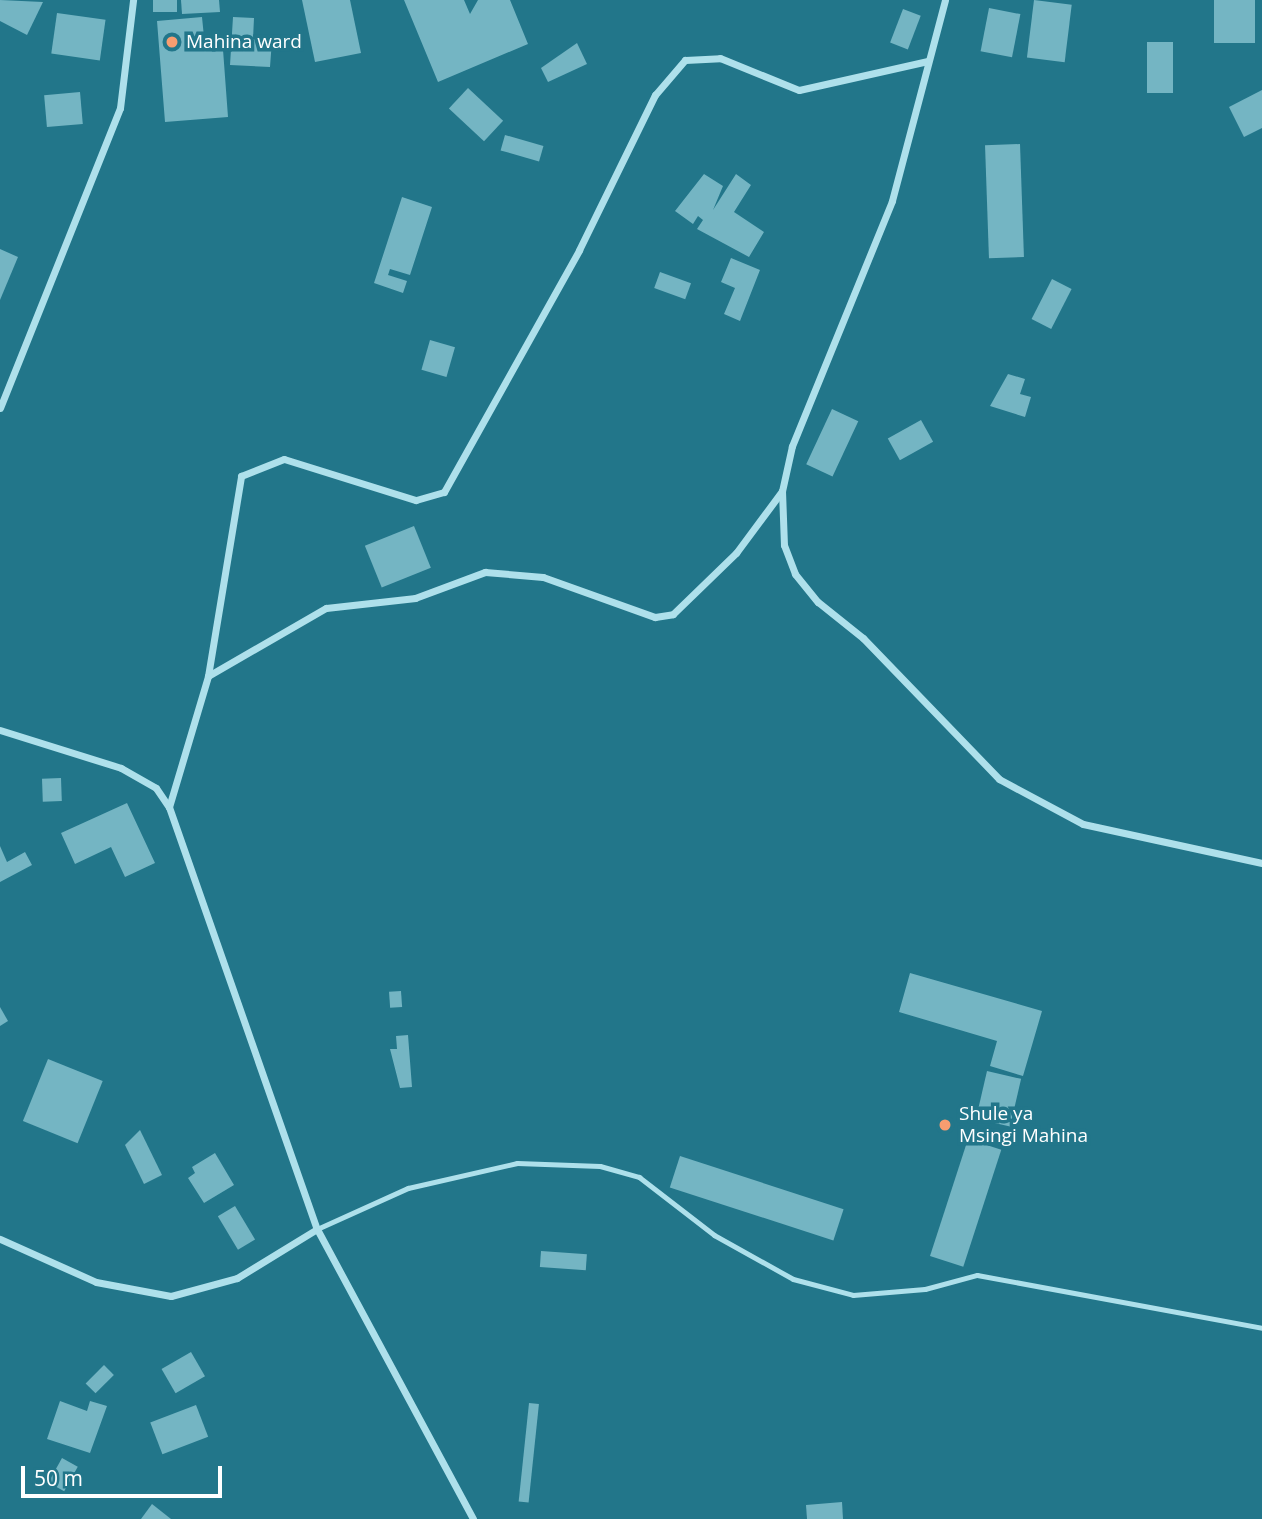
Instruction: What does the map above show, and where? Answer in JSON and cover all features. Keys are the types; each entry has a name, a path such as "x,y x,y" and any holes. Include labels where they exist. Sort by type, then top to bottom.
{"street":[{"path":"0,408 120,108 133,0"},
{"path":"945,0 892,201 792,446 782,491 784,545 795,574 999,779 1083,824 1262,863"},
{"path":"169,807 208,676 237,479 284,459 416,500 444,492 579,250 655,95 685,60 720,58 799,90 928,61"},
{"path":"208,676 326,608 415,598 485,572 543,577 655,617 673,614 699,595 782,491"},
{"path":"0,730 121,768 156,788 169,807 317,1229 473,1519"},
{"path":"0,1239 96,1282 171,1296 237,1278 317,1229"}],"lane":[{"path":"317,1229 408,1188 517,1163 600,1166 639,1177 714,1235 793,1279 853,1295 925,1289 978,1275 1262,1328"}],"building":[{"path":"0,0 43,2 27,35 0,21"},
{"path":"153,0 177,0 177,12 153,12"},
{"path":"181,0 219,0 220,12 182,14"},
{"path":"302,0 350,0 361,53 315,62"},
{"path":"404,0 464,0 470,14 478,0 510,0 528,44 438,82"},
{"path":"1034,0 1072,5 1065,62 1027,58"},
{"path":"1214,0 1255,0 1255,43 1214,43"},
{"path":"989,8 1020,14 1012,57 981,51"},
{"path":"903,9 921,16 908,49 890,43"},
{"path":"57,13 106,20 100,60 51,54"},
{"path":"202,17 204,37 222,36 228,117 165,122 157,21"},
{"path":"233,17 254,18 253,39 272,40 270,67 230,65"},
{"path":"1147,42 1173,42 1173,93 1147,93"},
{"path":"577,43 587,64 548,82 541,68"},
{"path":"468,88 503,121 484,141 449,108"},
{"path":"1262,90 1262,128 1244,137 1229,107"},
{"path":"80,92 83,124 47,127 44,95"},
{"path":"505,135 543,146 539,161 501,150"},
{"path":"1020,144 1024,257 989,258 985,145"},
{"path":"704,174 723,186 713,210 736,174 751,185 734,212 764,232 749,257 697,229 703,220 698,216 693,224 675,211"},
{"path":"402,197 432,207 410,275 390,269 388,275 407,281 403,293 374,283"},
{"path":"0,249 18,257 0,300"},
{"path":"731,258 760,270 740,321 724,314 735,288 721,282"},
{"path":"660,272 691,283 685,299 654,288"},
{"path":"1052,279 1072,289 1051,329 1032,319"},
{"path":"430,340 455,347 446,377 421,370"},
{"path":"1008,374 1025,379 1020,394 1031,397 1025,417 990,406"},
{"path":"832,409 858,421 833,477 806,464"},
{"path":"921,420 933,442 900,460 888,438"},
{"path":"414,526 431,568 382,588 365,546"},
{"path":"61,778 62,801 43,802 42,779"},
{"path":"127,803 155,863 125,877 111,847 75,864 61,833"},
{"path":"0,846 7,862 25,852 32,865 0,882"},
{"path":"910,973 1042,1011 1023,1076 990,1066 997,1041 899,1012"},
{"path":"401,991 402,1007 390,1008 389,992"},
{"path":"0,1007 8,1021 0,1026"},
{"path":"408,1035 412,1087 400,1088 390,1049 397,1049 396,1036"},
{"path":"48,1059 103,1081 78,1143 23,1121"},
{"path":"987,1071 1021,1079 1010,1127 976,1119"},
{"path":"140,1130 162,1175 144,1184 125,1145"},
{"path":"968,1139 1001,1150 963,1267 930,1256"},
{"path":"215,1153 234,1185 204,1203 188,1178 195,1173 192,1167"},
{"path":"680,1156 844,1209 833,1241 670,1187"},
{"path":"235,1206 255,1239 238,1250 218,1216"},
{"path":"541,1251 587,1254 586,1270 540,1267"},
{"path":"191,1352 205,1376 176,1393 162,1369"},
{"path":"104,1365 114,1375 96,1393 86,1383"},
{"path":"60,1401 87,1411 90,1401 107,1406 90,1453 47,1439"},
{"path":"529,1403 539,1404 529,1503 519,1501"},
{"path":"196,1405 208,1437 162,1454 150,1423"},
{"path":"62,1458 78,1467 64,1491 48,1482"},
{"path":"842,1502 843,1519 807,1519 806,1505"},
{"path":"152,1504 171,1519 141,1519"}],"place":[{"name":"Mahina ward","path":"172,42"},
{"name":"Shule ya Msingi Mahina","path":"945,1125"}]}
